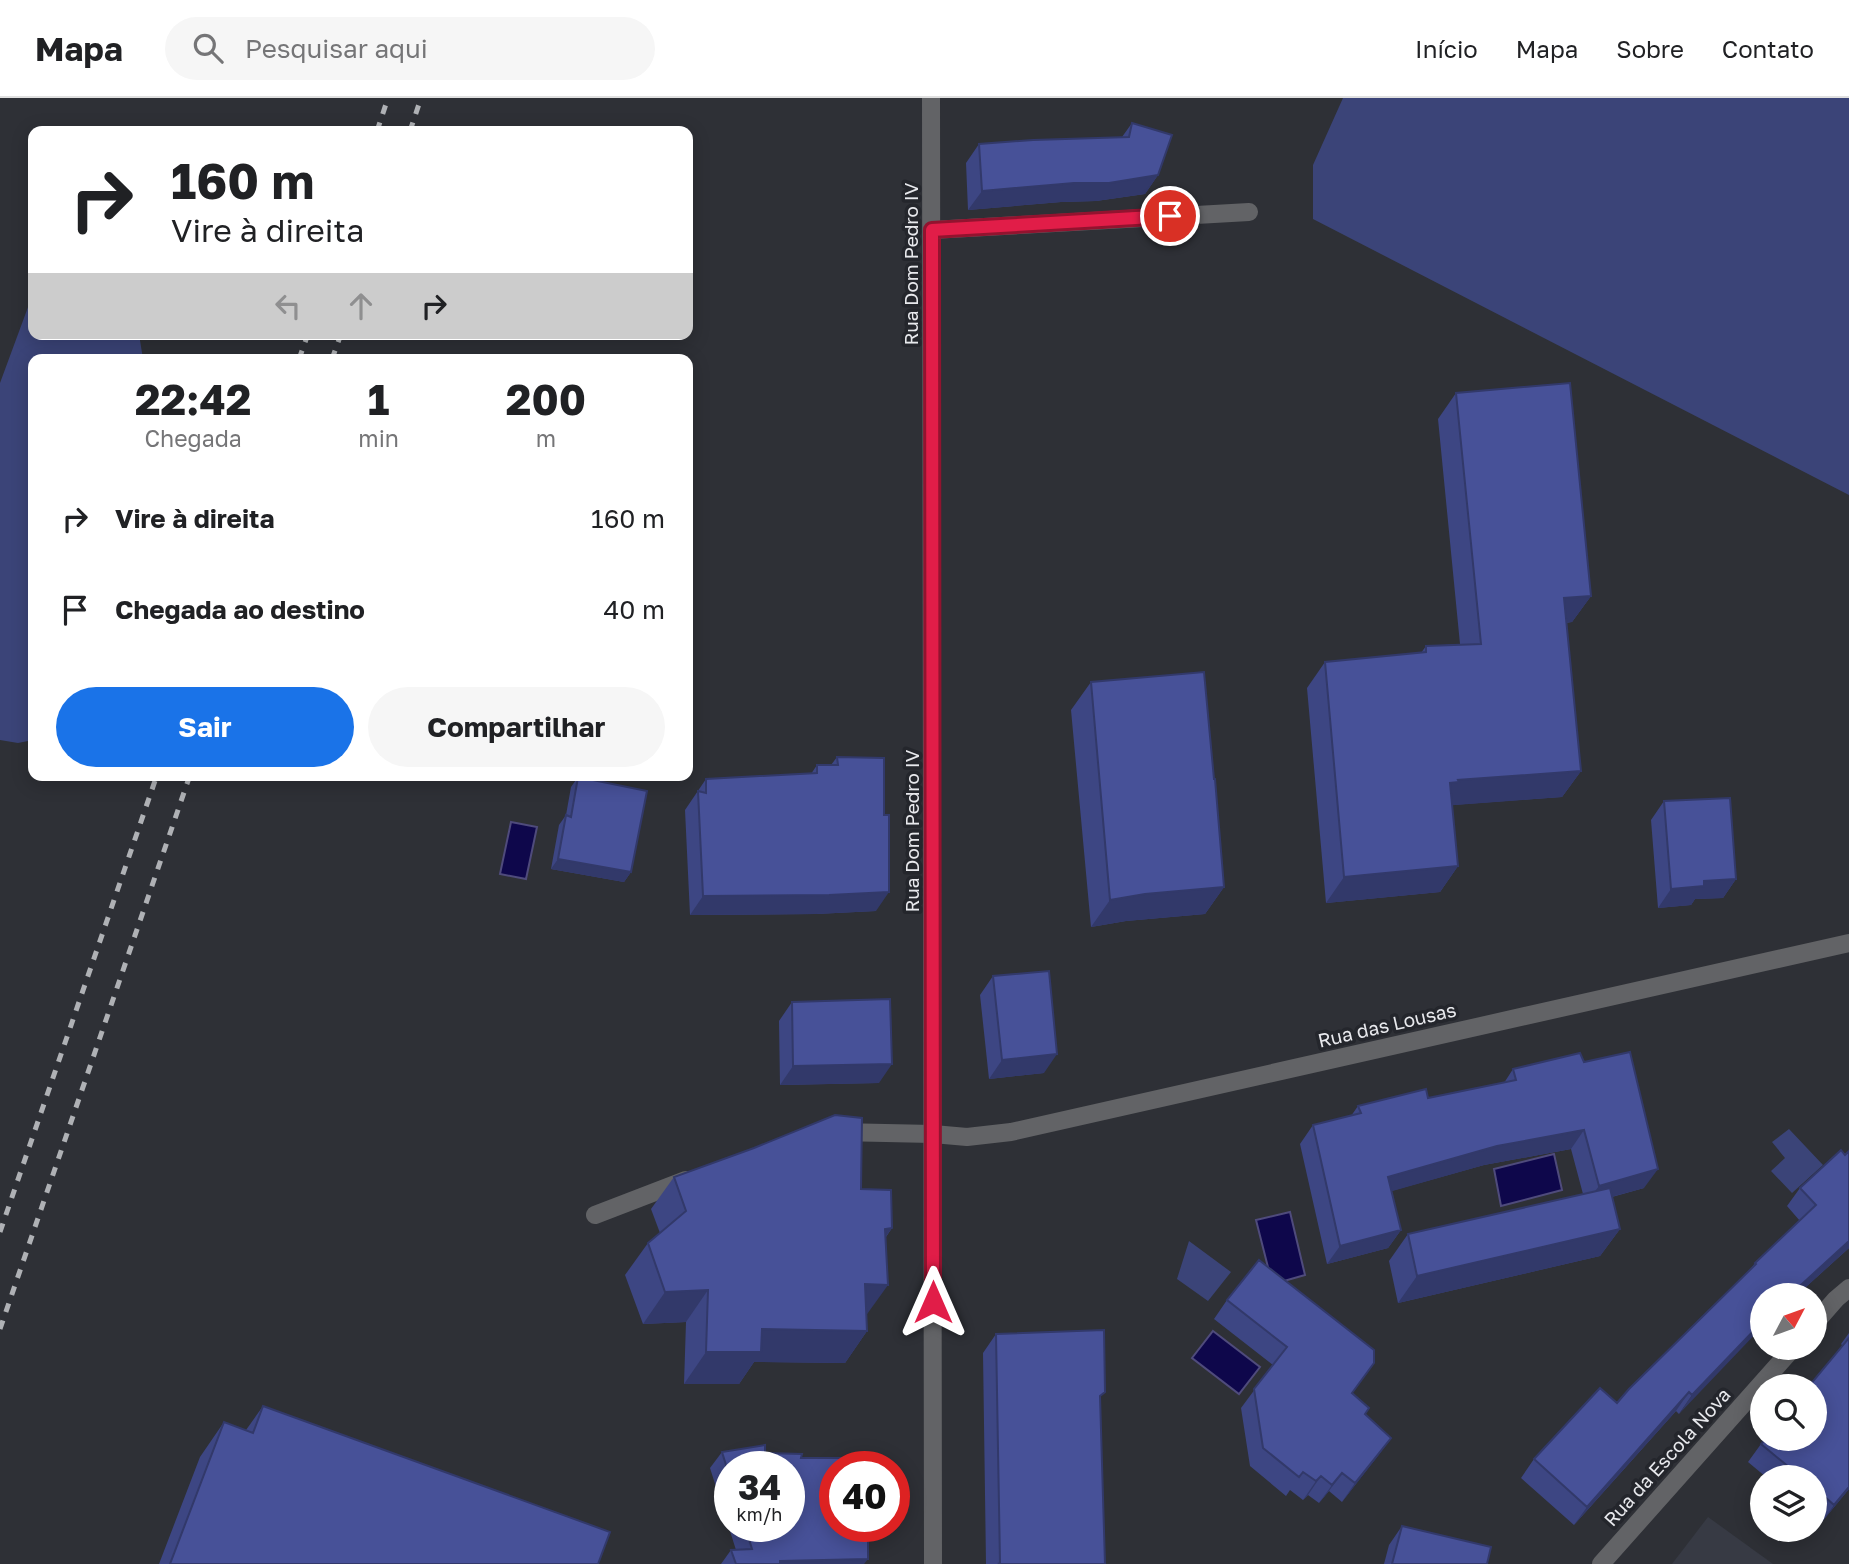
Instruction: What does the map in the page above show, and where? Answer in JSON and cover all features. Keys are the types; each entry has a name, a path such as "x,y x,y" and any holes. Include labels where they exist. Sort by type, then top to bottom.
{"street":[{"name":"Rua Dom Pedro IV","path":"931,98 933,1564"},
{"path":"932,230 1249,212"},
{"name":"Rua das Lousas","path":"827,1132 967,1137 1011,1132 1849,943"},
{"path":"595,1215 698,1176"},
{"path":"1827,1311 1849,1288"},
{"name":"Rua da Escola Nova","path":"1601,1564 1782,1360"}],"shaded area":[{"path":"1343,98 1849,98 1849,495 1313,219 1313,165"},
{"path":"28,307 28,340 140,340 142,354 28,354 28,741 18,743 0,740 0,383"},
{"path":"511,822 537,827 526,879 500,874"},
{"path":"1789,1129 1823,1165 1792,1193 1771,1171 1785,1158 1772,1142"},
{"path":"1554,1154 1562,1190 1501,1206 1494,1169"},
{"path":"1290,1212 1305,1275 1277,1283 1271,1279 1256,1220"},
{"path":"1189,1241 1231,1272 1208,1301 1177,1279"},
{"path":"1213,1331 1260,1367 1239,1394 1192,1358"},
{"path":"1708,1517 1773,1564 1672,1564"}],"building":[{"path":"1132,123 1172,135 1158,175 1109,183 1074,183 982,191 979,144 1129,137"},
{"path":"1570,383 1591,596 1564,598 1581,771 1458,780 1459,782 1450,783 1458,866 1344,877 1325,662 1426,652 1426,646 1481,644 1456,393"},
{"path":"1204,672 1224,887 1110,900 1091,682"},
{"path":"837,757 884,758 884,815 889,815 889,892 703,896 698,791 706,793 706,779 817,773 817,765 838,765"},
{"path":"577,781 598,781 647,791 631,872 558,859 566,815 571,817"},
{"path":"1730,798 1736,879 1704,881 1704,886 1671,889 1664,801"},
{"path":"1049,971 1057,1054 1002,1060 993,976"},
{"path":"890,999 892,1064 793,1066 792,1002"},
{"path":"1630,1052 1658,1169 1599,1186 1584,1130 1497,1146 1388,1177 1401,1230 1340,1246 1313,1125 1361,1113 1358,1106 1426,1089 1428,1098 1516,1080 1513,1069 1580,1053 1584,1062"},
{"path":"835,1115 862,1118 861,1189 891,1190 892,1228 885,1229 888,1285 865,1284 867,1331 762,1329 761,1352 706,1352 708,1290 665,1292 648,1243 686,1211 674,1177"},
{"path":"1841,1150 1845,1155 1849,1151 1849,1241 1803,1283 1750,1283 1750,1335 1692,1395 1689,1392 1587,1507 1534,1459 1600,1388 1617,1403 1816,1205 1800,1188"},
{"path":"1610,1188 1620,1229 1417,1276 1408,1234"},
{"path":"1259,1260 1374,1350 1374,1363 1352,1393 1369,1408 1365,1414 1391,1438 1355,1483 1342,1473 1332,1485 1321,1476 1316,1481 1303,1472 1299,1477 1263,1448 1254,1389 1287,1347 1227,1300"},
{"path":"1104,1330 1105,1392 1100,1396 1105,1564 998,1564 996,1334"},
{"path":"1849,1338 1849,1487 1834,1505 1827,1499 1827,1465 1786,1465 1769,1451 1827,1451 1827,1374 1819,1374"},
{"path":"263,1406 610,1532 598,1564 170,1564 224,1422 253,1433"},
{"path":"765,1445 765,1451 728,1451"},
{"path":"805,1458 819,1458 819,1542 868,1542 868,1559 736,1564 731,1550 752,1549 750,1542 805,1542"},
{"path":"1402,1526 1491,1547 1487,1564 1392,1564"}],"railway":[{"path":"379,126 388,98"},
{"path":"412,126 421,98"},
{"path":"301,354 306,340"},
{"path":"334,354 339,340"},
{"path":"0,1232 155,781"},
{"path":"0,1329 188,781"}],"route":[{"path":"933,1302 932,230 1170,216"}]}
